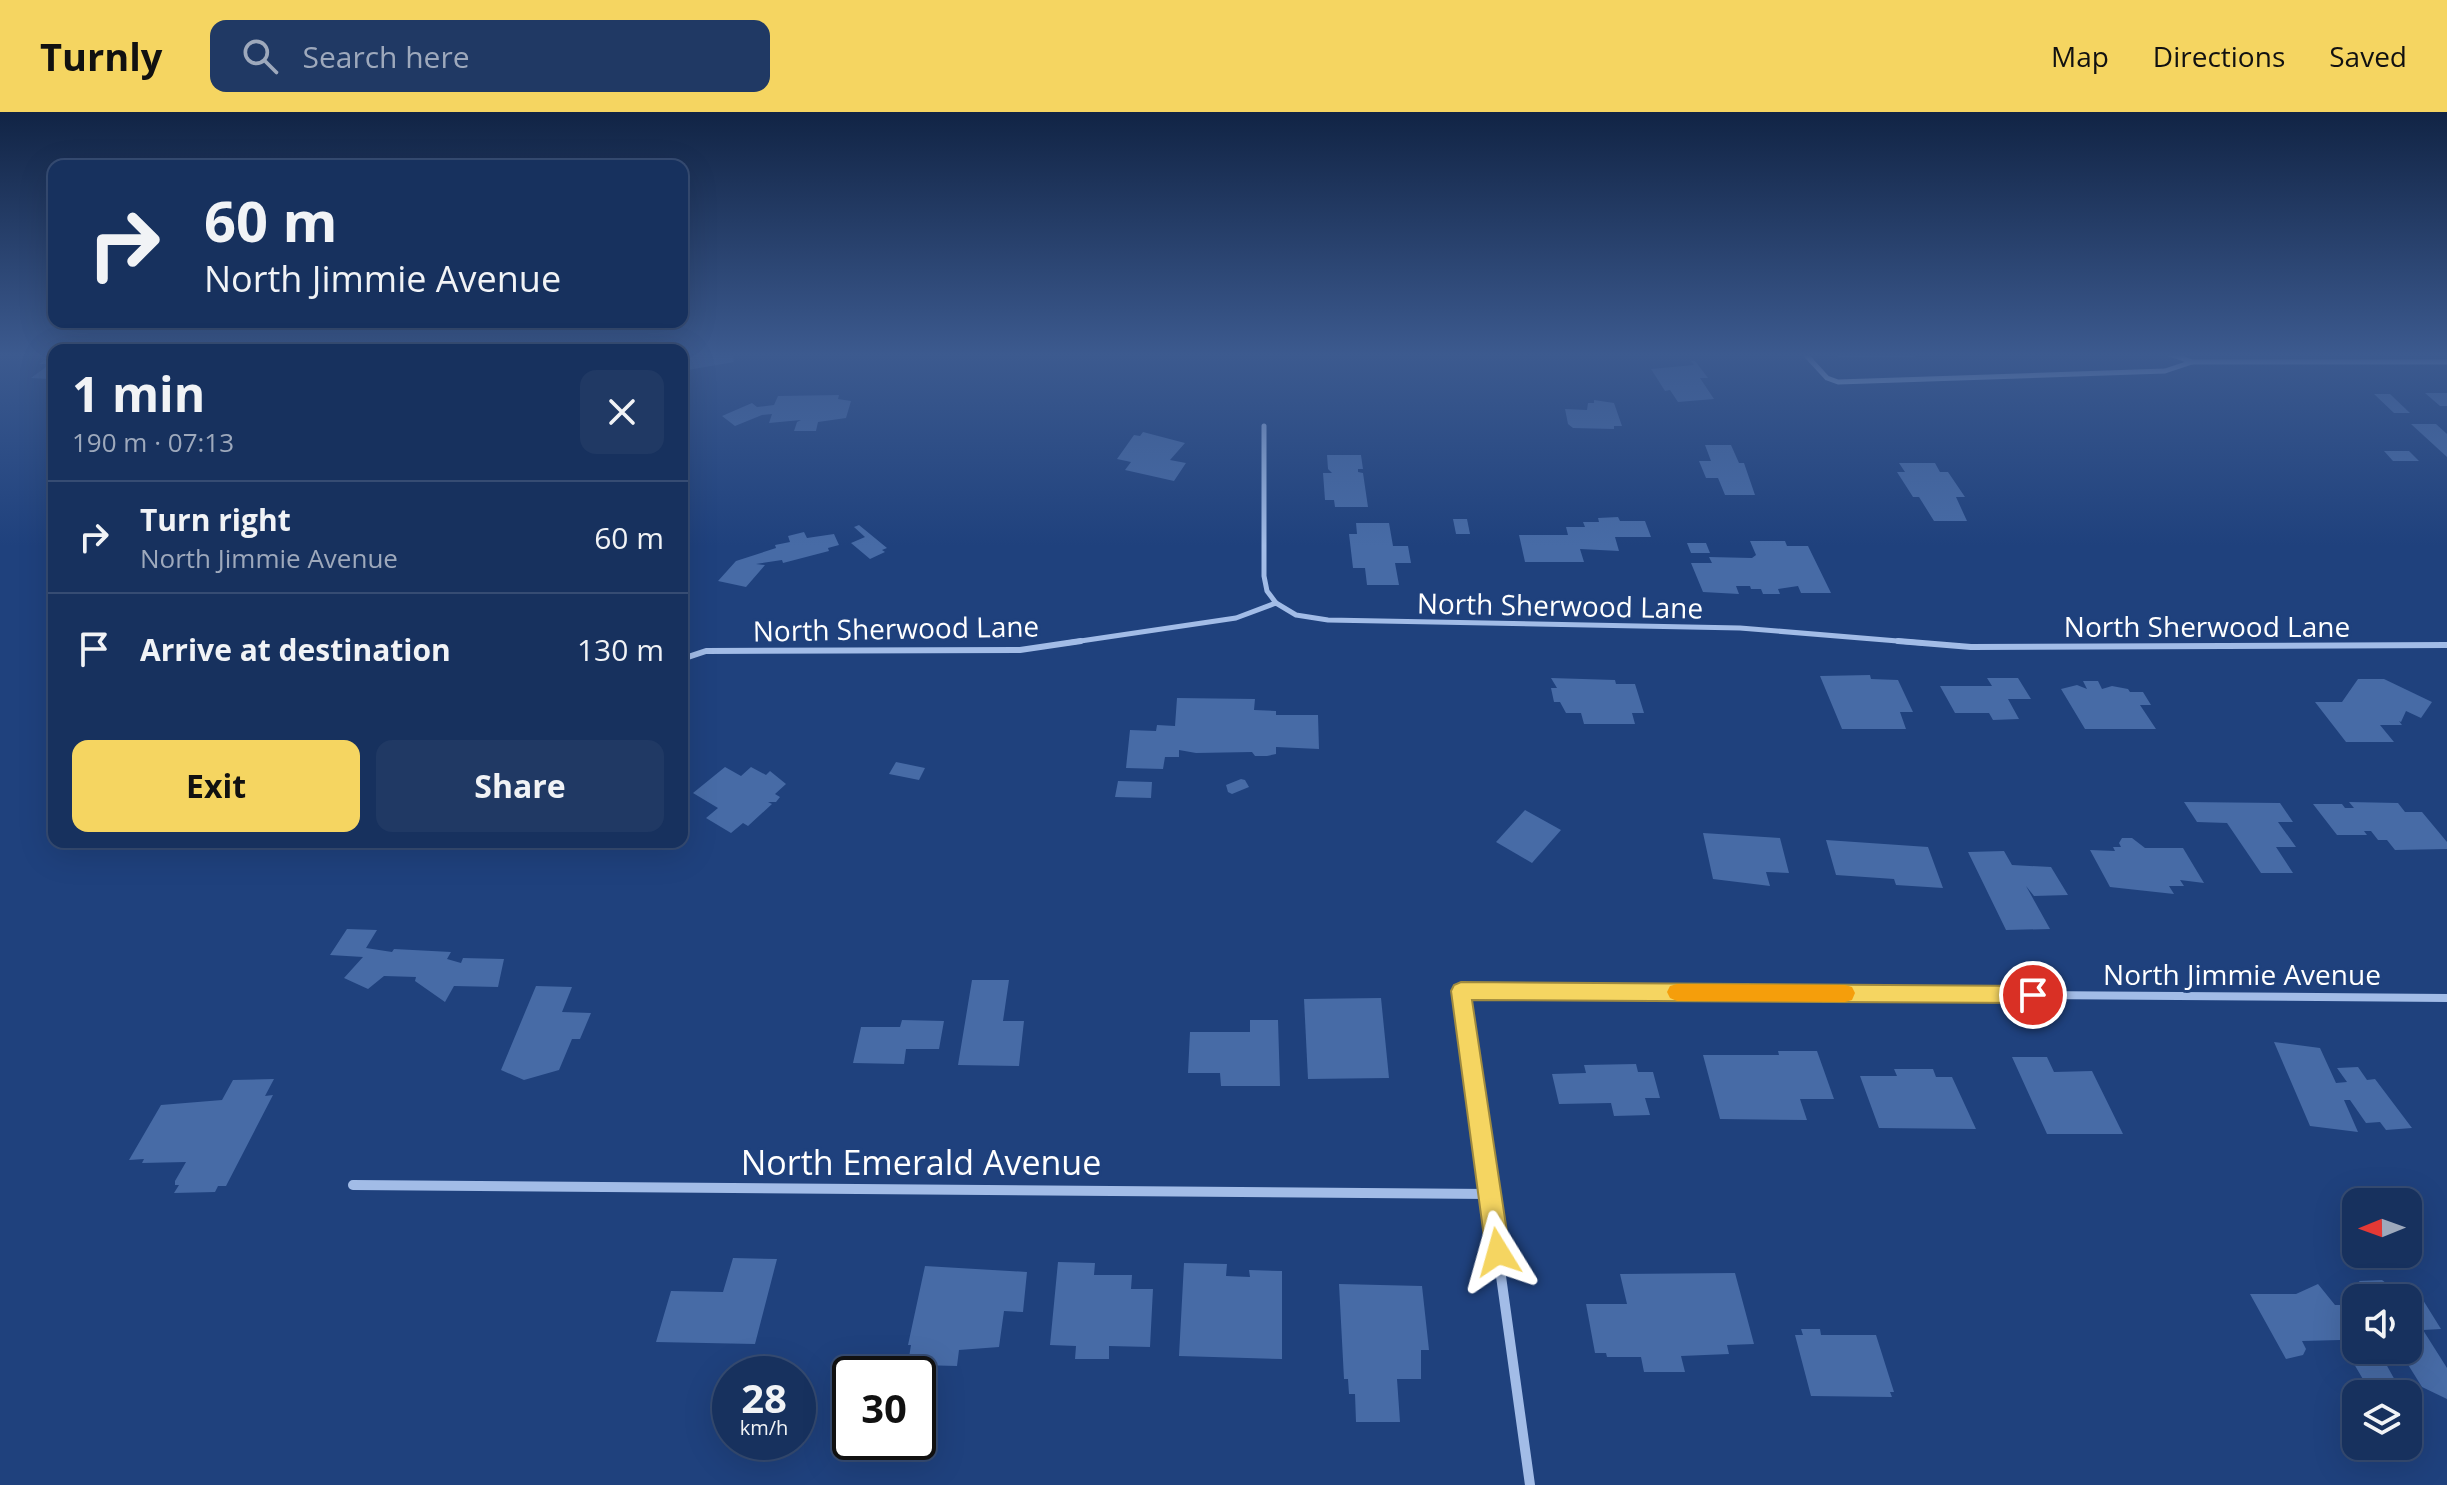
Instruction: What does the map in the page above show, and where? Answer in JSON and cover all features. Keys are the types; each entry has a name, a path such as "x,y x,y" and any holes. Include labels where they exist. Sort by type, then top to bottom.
{"street":[{"name":"North Jimmie Avenue","path":"1490,1194 1461,991 2447,998"},
{"name":"North Emerald Avenue","path":"353,1185 1490,1194"},
{"path":"1490,1194 1530,1485"}],"lane":[{"path":"1264,426 1264,576 1267,591 1276,603"},
{"name":"North Sherwood Lane","path":"688,657 706,651 1020,650 1236,618 1276,603 1296,615 1328,620 1740,628 1971,647 2447,645"}],"building":[{"path":"725,418 754,418 735,426"},
{"path":"771,418 845,418 818,422 816,431 794,431 801,420 769,423"},
{"path":"1567,418 1619,418 1622,426 1614,426 1614,429 1573,428"},
{"path":"2411,424 2436,424 2447,434 2447,457"},
{"path":"1143,432 1185,443 1170,460 1186,463 1174,481 1125,470 1131,462 1117,459 1134,435 1140,436"},
{"path":"1705,445 1731,445 1739,463 1744,463 1755,495 1725,495 1718,478 1706,478 1699,461 1711,461"},
{"path":"2384,451 2409,451 2419,461 2393,461"},
{"path":"1327,455 1361,455 1363,469 1358,469 1358,472 1363,473 1368,507 1335,507 1334,500 1325,500 1323,473 1332,473 1328,469"},
{"path":"1899,463 1935,463 1940,472 1948,472 1965,497 1956,497 1967,521 1934,521 1919,497 1913,497 1897,472 1905,472"},
{"path":"1618,517 1620,521 1645,521 1651,537 1615,537 1619,551 1580,549 1584,562 1525,562 1519,535 1568,535 1566,527 1585,527 1583,522"},
{"path":"1453,519 1467,519 1470,534 1456,534"},
{"path":"1356,523 1389,523 1393,546 1408,546 1411,563 1395,563 1399,585 1367,585 1365,568 1353,568 1349,534 1357,534"},
{"path":"859,525 887,548 882,550 885,552 870,559 851,543 865,537 854,527"},
{"path":"804,532 807,538 834,534 839,545 828,548 829,551 783,563 782,560 756,564 765,565 746,587 718,581 736,561 776,548 775,545 790,542 788,536"},
{"path":"1750,541 1785,541 1787,546 1808,546 1831,593 1801,593 1798,586 1778,589 1780,594 1763,594 1761,589 1751,589 1750,586 1736,586 1739,594 1703,592 1691,563 1712,563 1709,557 1752,558 1756,555"},
{"path":"1687,543 1706,543 1710,553 1691,553"},
{"path":"1870,675 1871,679 1898,680 1913,712 1900,712 1906,729 1842,729 1820,676"},
{"path":"1551,678 1615,680 1616,684 1635,684 1644,713 1632,713 1635,724 1584,724 1581,713 1566,713 1560,702 1554,702 1551,688 1557,688"},
{"path":"1987,678 2018,678 2031,699 2008,699 2019,719 1993,720 1989,713 1955,713 1940,686 1992,686"},
{"path":"2358,679 2384,679 2432,702 2421,718 2406,711 2399,721 2402,725 2380,725 2394,742 2346,742 2315,702 2342,702"},
{"path":"2083,681 2098,681 2102,689 2112,686 2130,692 2143,692 2151,705 2140,705 2156,729 2085,729 2061,689 2077,685 2087,689"},
{"path":"1177,698 1255,699 1254,710 1276,711 1276,715 1318,715 1319,749 1276,747 1276,754 1267,756 1255,756 1252,752 1196,753 1179,750 1179,757 1165,757 1163,769 1126,768 1130,730 1156,731 1157,725 1175,726"},
{"path":"896,762 925,768 919,780 889,774"},
{"path":"725,767 741,776 751,767 766,775 770,771 786,784 775,794 780,797 776,802 768,802 772,804 748,826 743,823 731,833 706,818 718,808 693,793"},
{"path":"1241,779 1249,787 1232,794 1228,792 1226,785"},
{"path":"1118,781 1152,782 1151,798 1115,797"},
{"path":"2184,802 2280,803 2293,822 2278,822 2296,847 2276,847 2293,873 2261,873 2227,823 2197,822"},
{"path":"2349,802 2398,803 2405,812 2422,812 2447,842 2447,849 2395,850 2387,840 2378,840 2371,831 2364,831 2367,835 2337,835 2313,804 2342,804 2345,808 2354,808"},
{"path":"1525,810 1561,830 1532,863 1496,842"},
{"path":"1703,833 1780,838 1789,873 1766,872 1770,886 1713,879"},
{"path":"2122,838 2132,838 2145,848 2183,848 2204,883 2180,880 2184,886 2169,886 2174,894 2110,887 2090,850 2115,851 2113,847 2121,847 2119,843"},
{"path":"1826,840 1928,847 1943,888 1896,885 1894,879 1836,875"},
{"path":"2004,851 2012,865 2051,867 2068,895 2034,896 2026,886 2050,929 2006,930 1968,852"},
{"path":"347,929 377,930 366,948 392,952 394,949 451,952 447,959 461,963 463,958 504,959 498,987 454,986 445,1002 415,981 416,977 384,976 368,989 344,978 363,957 330,955"},
{"path":"972,980 1009,980 1003,1021 1024,1021 1019,1066 958,1065"},
{"path":"536,986 572,987 562,1012 591,1013 580,1039 572,1039 559,1070 524,1080 501,1070"},
{"path":"1381,998 1389,1078 1308,1079 1304,999"},
{"path":"902,1020 944,1021 939,1049 906,1049 904,1064 853,1063 861,1027 900,1027"},
{"path":"1250,1020 1278,1020 1280,1086 1221,1086 1220,1073 1188,1073 1190,1032 1250,1032"},
{"path":"2274,1042 2320,1048 2336,1083 2347,1082 2337,1068 2358,1067 2367,1080 2375,1079 2412,1128 2386,1130 2380,1122 2366,1123 2350,1100 2344,1100 2358,1132 2310,1126"},
{"path":"1778,1051 1817,1051 1834,1099 1800,1099 1807,1120 1720,1119 1703,1055 1779,1055"},
{"path":"2012,1057 2047,1057 2054,1072 2092,1071 2123,1134 2047,1134"},
{"path":"1636,1064 1638,1072 1653,1072 1660,1098 1645,1098 1650,1115 1614,1116 1611,1103 1559,1104 1552,1074 1586,1073 1584,1065"},
{"path":"1894,1069 1933,1069 1936,1077 1952,1077 1976,1129 1879,1128 1860,1076 1897,1076"},
{"path":"274,1079 265,1096 273,1095 226,1186 218,1186 215,1192 174,1193 179,1185 175,1185 175,1181 186,1162 142,1163 144,1159 129,1160 161,1105 222,1100 233,1080"},
{"path":"733,1258 777,1259 755,1344 656,1342 671,1291 723,1292"},
{"path":"1058,1262 1095,1263 1094,1275 1132,1275 1131,1289 1153,1289 1150,1347 1109,1346 1109,1359 1075,1359 1076,1346 1050,1345"},
{"path":"1184,1263 1227,1264 1226,1276 1250,1277 1249,1270 1282,1271 1282,1359 1179,1356"},
{"path":"925,1266 1027,1272 1023,1312 1004,1311 999,1347 959,1350 957,1366 936,1365 936,1356 909,1356 911,1345 908,1345"},
{"path":"1735,1273 1754,1344 1727,1345 1729,1354 1681,1356 1685,1372 1644,1372 1641,1357 1607,1357 1606,1353 1595,1353 1586,1304 1627,1304 1620,1274"},
{"path":"2382,1280 2387,1284 2361,1284 2359,1281"},
{"path":"1339,1284 1422,1286 1429,1350 1421,1350 1421,1379 1397,1379 1400,1422 1356,1422 1355,1394 1349,1394 1348,1379 1344,1379"},
{"path":"2318,1284 2335,1305 2342,1305 2342,1343 2340,1340 2302,1341 2306,1349 2303,1355 2286,1359 2250,1294 2296,1294"},
{"path":"2422,1298 2441,1329 2423,1330 2447,1368 2447,1399 2422,1387 2422,1380 2418,1380 2408,1364 2422,1364"},
{"path":"1801,1329 1820,1329 1821,1335 1876,1335 1894,1392 1890,1392 1892,1397 1811,1396 1795,1335 1803,1335"},
{"path":"2354,1364 2386,1364 2395,1380 2363,1380"}],"slow traffic":[{"path":"1677,992 1845,993"}],"route":[{"path":"1498,1252 1461,991 2033,995"}]}
